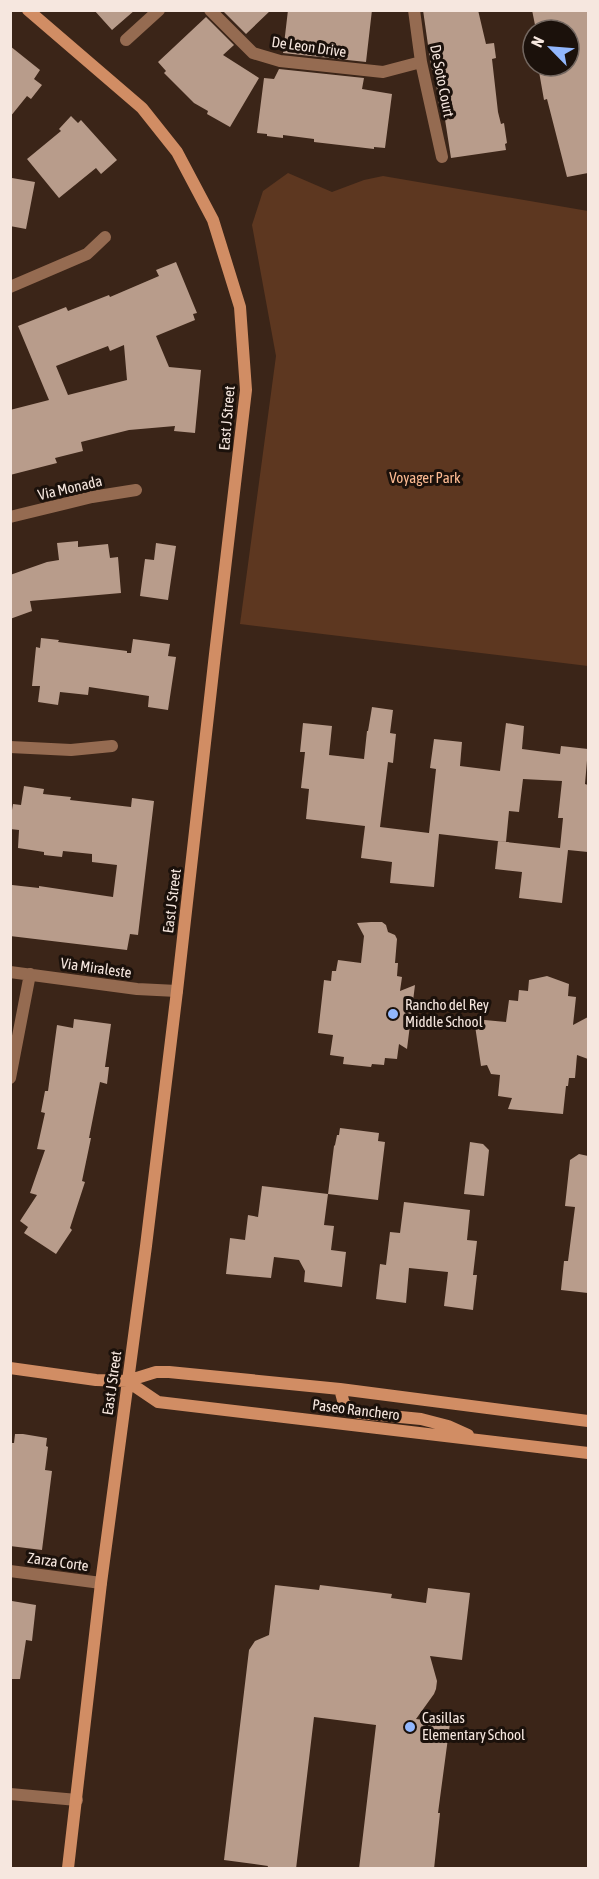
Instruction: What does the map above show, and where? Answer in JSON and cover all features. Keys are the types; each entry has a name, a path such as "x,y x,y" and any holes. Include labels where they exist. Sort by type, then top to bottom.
{"street":[{"name":"East J Street","path":"28,10 142,108 177,152 213,220 240,306 246,390 177,991 101,1583 68,1869"},
{"path":"126,40 159,10"},
{"name":"De Leon Drive","path":"210,10 253,53 280,61 382,72 421,62"},
{"name":"De Soto Court","path":"414,10 421,62 442,158"},
{"path":"10,287 87,254 105,237"},
{"name":"Via Monada","path":"10,517 92,497 136,490"},
{"path":"10,747 71,750 112,746"},
{"name":"Via Miraleste","path":"10,972 138,989 177,991"},
{"path":"10,1078 30,974"},
{"name":"Paseo Ranchero","path":"10,1368 96,1380 127,1381 156,1372 340,1389 588,1421"},
{"name":"Paseo Ranchero","path":"127,1381 158,1402 588,1453"},
{"path":"340,1389 344,1404 359,1413 421,1419 448,1426 478,1440"},
{"name":"Zarza Corte","path":"10,1571 101,1583"},
{"path":"10,1794 77,1800"}],"green space":[{"name":"Voyager Park","path":"288,173 332,192 364,180 383,176 588,211 588,666 240,624 276,356 252,225 263,191"}],"building":[{"path":"94,10 135,10 112,30"},
{"path":"222,10 271,10 246,34"},
{"path":"288,10 372,10 366,62 283,53"},
{"path":"423,10 478,10 486,44 494,43 496,58 492,59 498,112 501,124 504,123 506,150 451,158 444,113 441,114 440,111 434,70 432,70"},
{"path":"532,10 588,10 588,173 567,177 547,99 544,100 540,78 581,78 581,18 534,18"},
{"path":"206,17 234,45 223,55 259,78 230,127 207,114 208,111 194,103 164,73 166,71 158,62"},
{"path":"10,46 40,70 34,79 42,85 31,99 27,96 10,117"},
{"path":"279,69 364,78 362,89 392,94 385,148 374,147 374,149 314,142 314,139 283,135 283,138 257,133 264,78 274,79"},
{"path":"71,116 78,123 81,120 117,160 101,174 96,168 59,198 27,159 61,131 59,129"},
{"path":"12,178 35,182 26,229 10,226"},
{"path":"176,262 197,313 193,314 195,320 156,336 169,367 201,370 195,433 174,431 175,426 129,430 81,442 83,451 55,458 57,463 10,475 10,410 49,400 18,326 66,307 68,311 109,295 110,297 159,276 156,270","holes":["124,345 127,380 68,395 56,366 108,346 110,351"]},
{"path":"78,541 78,547 108,544 110,558 118,557 121,593 30,601 32,611 10,619 10,575 59,560 57,543"},
{"path":"156,543 176,546 168,600 140,596 145,559 154,560"},
{"path":"41,638 127,651 127,653 131,653 133,639 170,644 168,656 176,657 168,710 148,707 149,696 89,687 88,695 60,692 58,705 38,702 40,686 32,686 36,647 40,648"},
{"path":"372,707 393,710 390,733 396,734 393,763 388,762 380,827 429,833 436,769 430,768 434,739 462,742 460,766 500,771 506,723 524,726 522,749 560,754 561,746 588,749 585,784 588,785 588,852 568,850 562,903 519,898 522,872 495,869 498,841 439,834 434,887 390,883 392,862 361,858 365,826 306,819 309,789 301,788 305,752 300,752 303,723 332,726 329,755 364,759","holes":["523,779 562,781 558,818 563,818 560,848 506,842 509,811 519,812"]},
{"path":"24,786 44,789 43,794 71,797 70,800 131,807 132,798 154,801 138,935 130,934 127,950 10,936 12,885 39,888 39,886 113,897 117,865 92,862 92,854 63,851 62,857 18,848 19,830 10,829 10,822 13,804 21,805"},
{"path":"382,922 386,925 388,932 395,935 397,939 395,963 398,963 397,976 402,977 400,991 415,985 407,1049 399,1044 397,1059 385,1058 384,1065 372,1064 371,1067 343,1064 344,1057 330,1055 333,1035 318,1033 324,980 331,981 332,971 336,971 338,960 361,963 364,936 357,923"},
{"path":"547,976 569,984 568,996 576,997 573,1025 588,1017 588,1059 577,1055 575,1078 569,1078 568,1086 566,1086 563,1114 508,1109 512,1098 498,1096 500,1075 491,1074 487,1065 481,1066 474,1019 506,1022 509,1000 518,1001 519,990 528,991 529,980"},
{"path":"74,1019 111,1024 105,1067 109,1067 107,1084 100,1082 82,1181 85,1182 70,1228 72,1230 56,1254 24,1233 28,1227 20,1221 37,1195 30,1193 45,1150 37,1149 45,1113 41,1112 45,1091 48,1091 57,1025 73,1028"},
{"path":"340,1128 379,1133 378,1141 385,1142 378,1200 328,1194 334,1146"},
{"path":"470,1142 483,1144 489,1150 484,1196 464,1194"},
{"path":"579,1154 588,1156 588,1293 561,1290 564,1261 568,1261 575,1207 565,1206 570,1160"},
{"path":"262,1186 328,1194 324,1225 334,1226 331,1250 346,1252 342,1287 304,1282 305,1271 299,1260 274,1257 271,1278 226,1274 230,1238 245,1240 248,1215 258,1217"},
{"path":"404,1202 470,1210 467,1240 477,1241 473,1275 477,1275 473,1310 444,1306 448,1272 409,1268 406,1303 376,1299 380,1264 386,1265 390,1232 400,1233"},
{"path":"15,1434 47,1438 45,1470 52,1471 42,1550 10,1546 10,1443 14,1443"},
{"path":"275,1585 319,1590 320,1585 392,1594 391,1598 426,1603 428,1588 470,1593 462,1660 430,1656 437,1681 436,1689 416,1719 450,1723 438,1813 440,1813 434,1869 359,1869 376,1725 314,1717 296,1869 267,1869 268,1866 224,1860 249,1650 255,1641 269,1635"},
{"path":"10,1602 36,1605 32,1641 26,1640 20,1679 10,1679"}],"place":[{"name":"Rancho del Rey Middle School","path":"393,1014"},
{"name":"Casillas Elementary School","path":"410,1727"}]}
